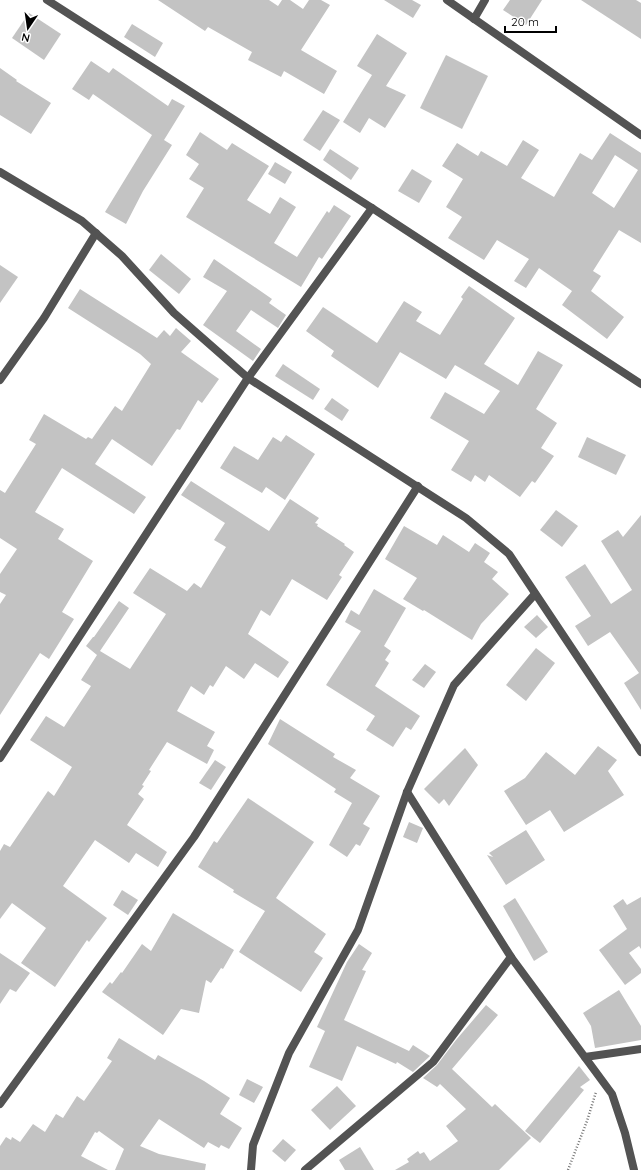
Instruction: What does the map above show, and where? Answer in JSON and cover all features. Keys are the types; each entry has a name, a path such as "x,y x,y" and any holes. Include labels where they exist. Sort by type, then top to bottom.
{"street":[{"path":"47,0 372,208 641,384"},
{"path":"447,0 641,135"},
{"path":"474,19 485,0"},
{"path":"0,172 82,221 122,256 174,313 248,378 466,518 509,554 641,752"},
{"path":"0,758 248,378 372,208"},
{"path":"0,380 44,318 96,233"},
{"path":"0,1104 194,838 418,486"},
{"path":"251,1170 253,1145 289,1053 358,930 407,792 454,685 535,594"},
{"path":"407,792 511,957 612,1094 625,1133 634,1170"},
{"path":"305,1170 433,1062 511,957"},
{"path":"585,1057 641,1049"}],"path":[{"path":"568,1170 588,1121 601,1079"}],"building":[{"path":"158,0 269,0 278,6 282,0 290,0 303,9 309,0 321,0 330,5 301,50 337,71 324,94 284,71 281,77 248,60 252,52 208,27 205,31"},
{"path":"384,0 412,0 421,5 413,18"},
{"path":"510,0 542,0 526,25 503,10"},
{"path":"581,0 636,0 641,3 641,39"},
{"path":"29,13 61,34 44,60 12,38"},
{"path":"132,24 163,43 155,57 124,37"},
{"path":"377,34 407,53 386,86 406,95 385,128 369,118 360,133 343,122 372,75 357,66"},
{"path":"446,55 488,76 462,129 420,108"},
{"path":"91,61 109,73 113,68 168,106 172,99 185,106 164,140 172,145 143,191 126,224 105,212 152,135 93,94 89,100 72,89"},
{"path":"0,68 17,80 16,81 51,103 31,134 0,115"},
{"path":"323,110 340,120 320,151 303,140"},
{"path":"200,132 227,150 232,143 269,166 247,200 270,214 280,197 296,207 274,243 297,257 327,211 329,213 334,205 351,216 322,259 319,257 301,287 186,217 204,188 189,179 199,164 186,155"},
{"path":"610,133 641,153 641,243 619,230 593,271 601,276 591,291 624,317 607,339 562,305 572,291 539,268 526,288 514,281 529,259 497,240 484,260 448,238 462,217 446,207 463,179 442,166 457,143 478,156 481,151 507,166 523,140 539,150 521,178 554,197 580,153 592,160","holes":["615,155 638,170 614,208 592,193"]},
{"path":"330,149 359,168 351,180 323,160"},
{"path":"275,162 292,172 285,184 268,174"},
{"path":"412,169 432,181 419,203 398,191"},
{"path":"161,254 191,279 179,294 149,270"},
{"path":"214,259 272,299 269,303 286,315 278,328 251,310 236,331 261,349 253,361 203,325 227,291 203,277"},
{"path":"0,265 18,277 0,303"},
{"path":"469,286 515,318 484,364 518,385 538,351 563,365 536,409 557,423 541,448 554,456 535,483 532,481 520,497 489,475 485,482 475,475 471,482 451,470 469,441 430,418 445,392 484,414 500,391 455,365 446,379 400,352 378,388 331,356 334,351 306,331 323,307 377,343 404,301 422,312 416,321 440,335 463,299 461,297"},
{"path":"80,289 157,338 164,330 170,336 176,328 191,341 181,352 219,379 202,403 198,400 180,430 177,429 152,466 112,439 95,464 146,497 134,514 62,468 35,512 64,529 58,539 93,561 62,612 74,619 49,659 40,653 0,715 0,604 6,595 0,592 0,574 17,549 0,538 0,490 5,493 36,444 29,440 44,414 86,439 88,437 92,439 115,406 122,411 151,364 140,354 68,308"},
{"path":"283,364 320,389 313,400 275,376"},
{"path":"332,398 349,410 342,421 324,409"},
{"path":"286,435 315,454 285,500 266,487 262,493 220,468 234,446 258,460 273,437 281,442"},
{"path":"587,437 626,455 616,475 578,457"},
{"path":"191,481 269,531 290,499 319,518 315,523 318,524 317,526 345,544 344,545 354,552 339,575 342,577 327,600 292,579 270,616 261,610 248,634 289,662 278,678 255,663 244,679 226,666 213,687 210,685 204,695 191,686 177,711 215,732 207,746 214,750 207,764 167,742 149,770 151,771 142,785 144,786 138,794 144,799 127,825 167,852 158,867 136,853 129,863 95,840 63,886 107,918 89,942 87,940 55,987 21,963 46,928 12,903 0,919 0,851 4,844 10,847 48,791 54,796 72,767 30,740 46,716 64,727 91,686 81,680 97,655 86,646 119,601 129,608 100,651 130,669 166,614 133,593 150,568 187,591 194,583 201,588 226,547 214,540 225,523 181,495"},
{"path":"556,510 578,526 562,547 540,530"},
{"path":"641,515 641,710 624,683 639,673 610,632 588,646 575,626 591,616 565,577 585,564 611,604 632,590 601,541 618,530 623,537"},
{"path":"404,526 437,545 443,535 469,552 475,543 490,553 484,562 498,572 492,579 509,594 481,624 472,640 424,610 423,611 403,599 417,578 385,559"},
{"path":"374,589 406,608 384,646 391,651 385,660 389,663 375,686 420,716 411,730 406,727 393,747 366,730 375,716 326,685 361,631 345,622 351,610 359,615"},
{"path":"537,615 548,627 536,638 524,627"},
{"path":"536,648 555,663 526,701 506,685"},
{"path":"425,664 436,672 424,688 412,680"},
{"path":"280,719 335,754 333,757 356,770 350,778 380,796 363,824 370,828 360,846 356,844 347,857 329,845 352,803 334,792 336,789 268,744"},
{"path":"598,746 617,760 608,771 624,795 564,832 550,810 526,825 504,791 525,778 546,752 575,775"},
{"path":"465,748 478,765 449,806 444,799 439,804 424,789"},
{"path":"215,760 226,767 211,790 199,783"},
{"path":"248,798 314,842 276,898 326,934 314,952 323,958 301,992 239,952 265,911 233,892 234,890 198,867 214,841 217,843"},
{"path":"409,822 423,828 417,843 403,837"},
{"path":"526,830 545,860 506,885 487,855 493,857 489,853"},
{"path":"122,890 138,900 128,915 113,905"},
{"path":"641,897 641,949 639,946 629,953 641,969 641,973 625,985 599,950 627,929 613,906 623,899 627,905"},
{"path":"515,898 548,952 534,961 503,906"},
{"path":"173,913 234,950 223,969 221,968 211,983 206,980 199,1013 181,1009 163,1035 102,992 110,982 112,984 121,972 122,973 142,944 151,951"},
{"path":"359,944 372,953 362,970 366,971 344,1020 409,1051 413,1045 430,1056 413,1072 397,1062 396,1064 357,1046 342,1081 309,1067 325,1031 317,1027 347,962"},
{"path":"0,953 30,973 16,992 10,989 0,1004"},
{"path":"619,990 641,1026 641,1040 595,1048 591,1026 583,1013"},
{"path":"486,1005 498,1015 452,1069 492,1107 495,1104 531,1138 499,1170 395,1170 409,1162 407,1159 418,1151 420,1154 424,1152 430,1161 458,1141 446,1126 466,1109 440,1084 437,1087 423,1078 437,1065"},
{"path":"119,1038 155,1060 158,1055 204,1081 230,1098 220,1114 242,1128 229,1149 221,1145 219,1148 208,1142 204,1148 159,1119 140,1146 159,1154 206,1164 205,1170 115,1170 124,1149 99,1131 97,1133 95,1132 81,1156 108,1170 0,1170 0,1146 6,1137 11,1140 12,1137 20,1142 33,1124 45,1132 56,1114 63,1118 77,1096 84,1101 112,1061 107,1058"},
{"path":"579,1066 590,1080 580,1087 584,1090 540,1143 525,1131"},
{"path":"247,1079 263,1087 254,1103 239,1095"},
{"path":"337,1086 356,1106 330,1130 311,1110"},
{"path":"283,1139 296,1150 285,1162 272,1151"},
{"path":"360,1147 374,1170 345,1170 339,1160"}]}
